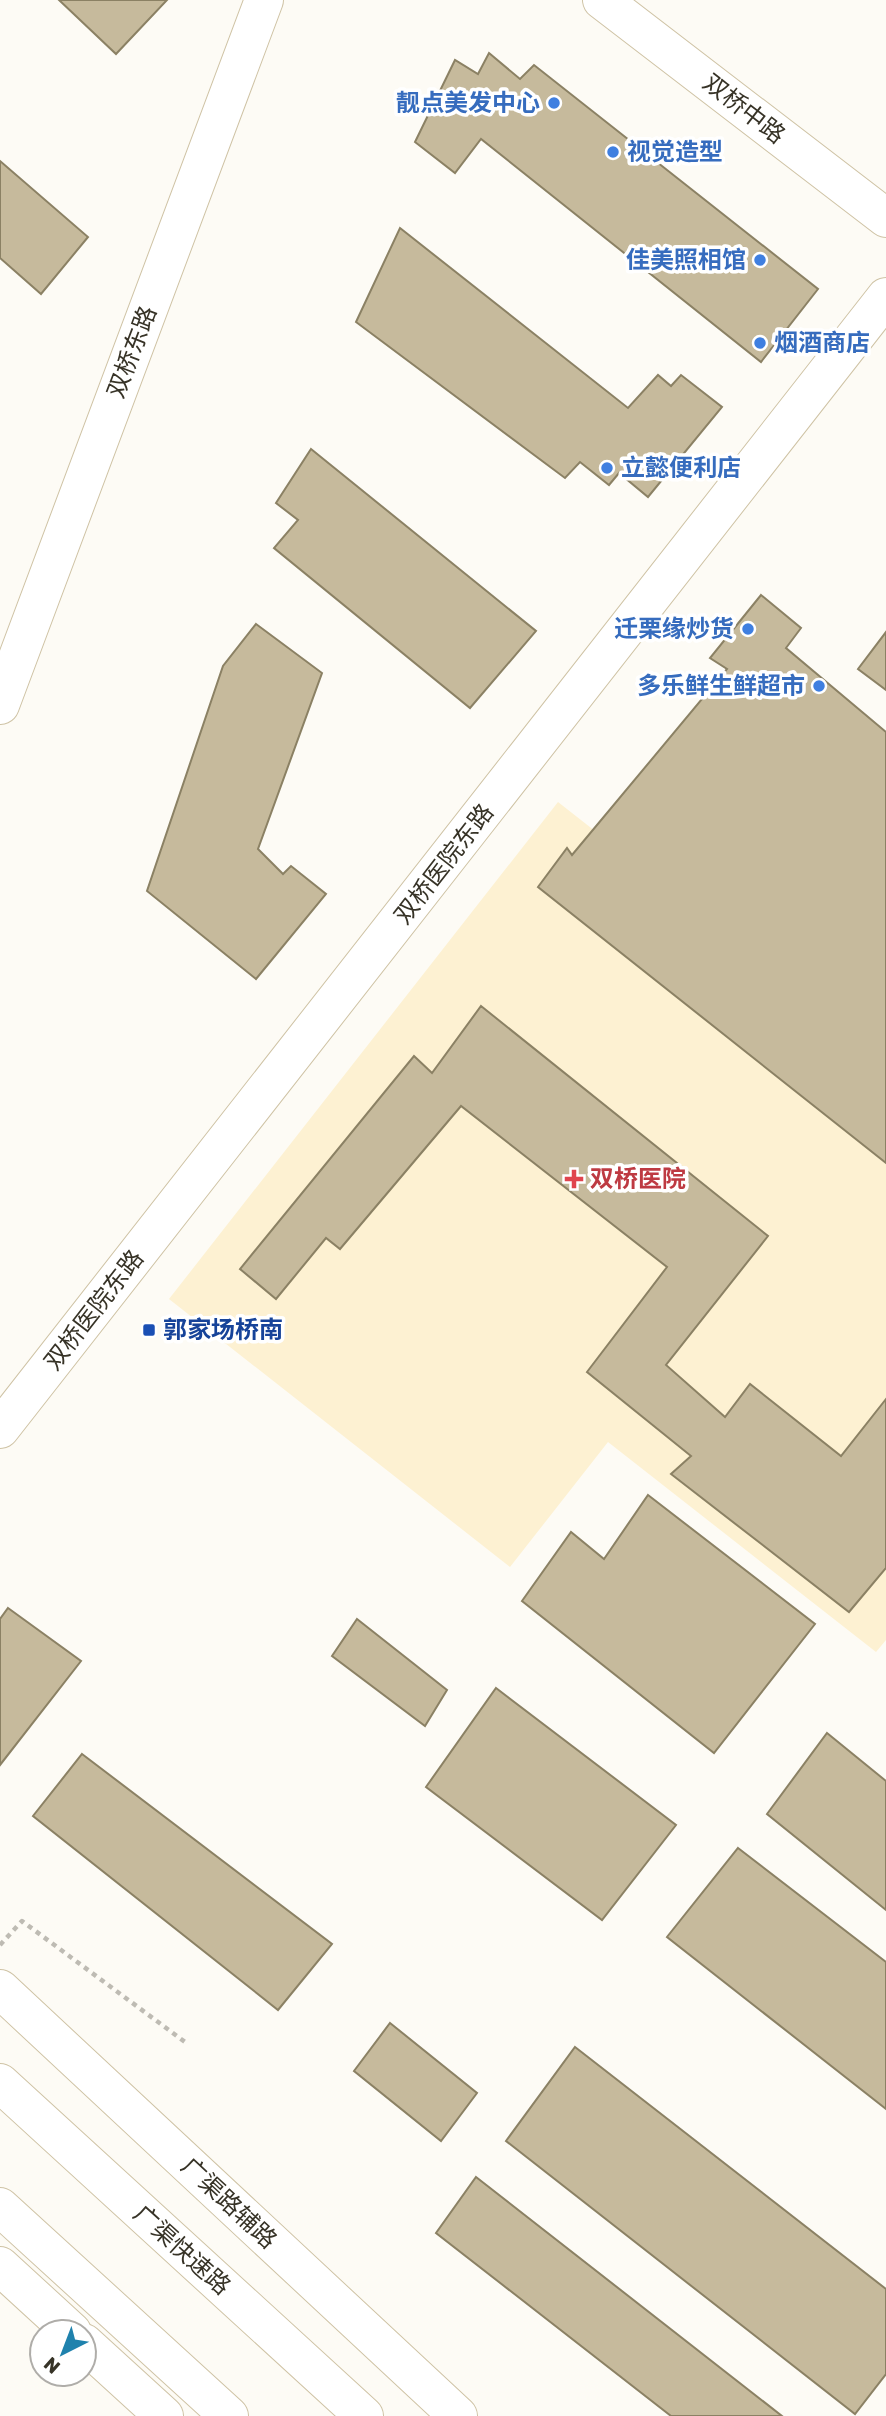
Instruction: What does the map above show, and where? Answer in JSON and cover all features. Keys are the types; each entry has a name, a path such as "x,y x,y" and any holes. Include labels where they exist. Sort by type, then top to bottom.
{"main road":[{"name":"双桥东路","path":"0,705 8,657 264,0"},
{"name":"双桥中路","path":"602,0 886,218"},
{"name":"双桥医院东路","path":"0,1429 886,297"},
{"name":"广渠路辅路","path":"0,1989 458,2416"},
{"name":"广渠快速路","path":"0,2083 364,2416"},
{"path":"0,2207 229,2416"},
{"path":"0,2266 57,2318"},
{"path":"98,2356 164,2416"}],"path":[{"path":"0,1945 22,1921 185,2042"}],"shaded area":[{"name":"双桥医院","path":"558,802 886,1059 886,1640 876,1652 608,1442 510,1567 169,1299"}],"building":[{"path":"59,0 167,0 116,54"},
{"path":"489,53 520,79 534,65 818,289 761,362 481,139 455,173 415,142 455,60 478,74"},
{"path":"0,161 88,237 41,294 0,258"},
{"path":"400,228 628,408 658,375 671,386 681,375 722,407 648,497 619,473 609,485 580,462 565,478 356,322"},
{"path":"311,449 536,631 470,708 274,548 298,520 276,503"},
{"path":"761,595 801,628 786,648 886,732 886,1163 538,887 567,848 572,855 727,669 710,658"},
{"path":"256,624 322,673 258,849 283,874 291,866 326,894 256,979 147,891 223,666"},
{"path":"886,632 886,690 858,669"},
{"path":"481,1006 768,1236 666,1365 725,1417 750,1384 841,1456 886,1399 886,1568 849,1612 671,1474 691,1456 587,1372 667,1267 461,1106 340,1249 326,1238 276,1299 240,1269 414,1056 432,1073"},
{"path":"648,1495 815,1624 714,1753 522,1601 571,1532 604,1559"},
{"path":"8,1608 81,1661 0,1765 0,1619"},
{"path":"357,1619 447,1690 425,1726 332,1656"},
{"path":"496,1688 676,1825 602,1920 426,1787"},
{"path":"827,1733 886,1781 886,1910 767,1814"},
{"path":"82,1754 332,1944 278,2010 33,1816"},
{"path":"738,1848 886,1962 886,2109 667,1937"},
{"path":"390,2023 477,2093 441,2141 354,2071"},
{"path":"575,2047 886,2289 886,2374 855,2414 506,2141"},
{"path":"476,2177 782,2416 671,2416 436,2233"}],"place":[{"name":"靓点美发中心","path":"554,103"},
{"name":"视觉造型","path":"613,152"},
{"name":"佳美照相馆","path":"760,260"},
{"name":"烟酒商店","path":"760,343"},
{"name":"立懿便利店","path":"607,468"},
{"name":"迁栗缘炒货","path":"748,629"},
{"name":"多乐鲜生鲜超市","path":"819,686"},
{"name":"双桥医院","path":"574,1179"},
{"name":"郭家场桥南","path":"149,1330"}]}
